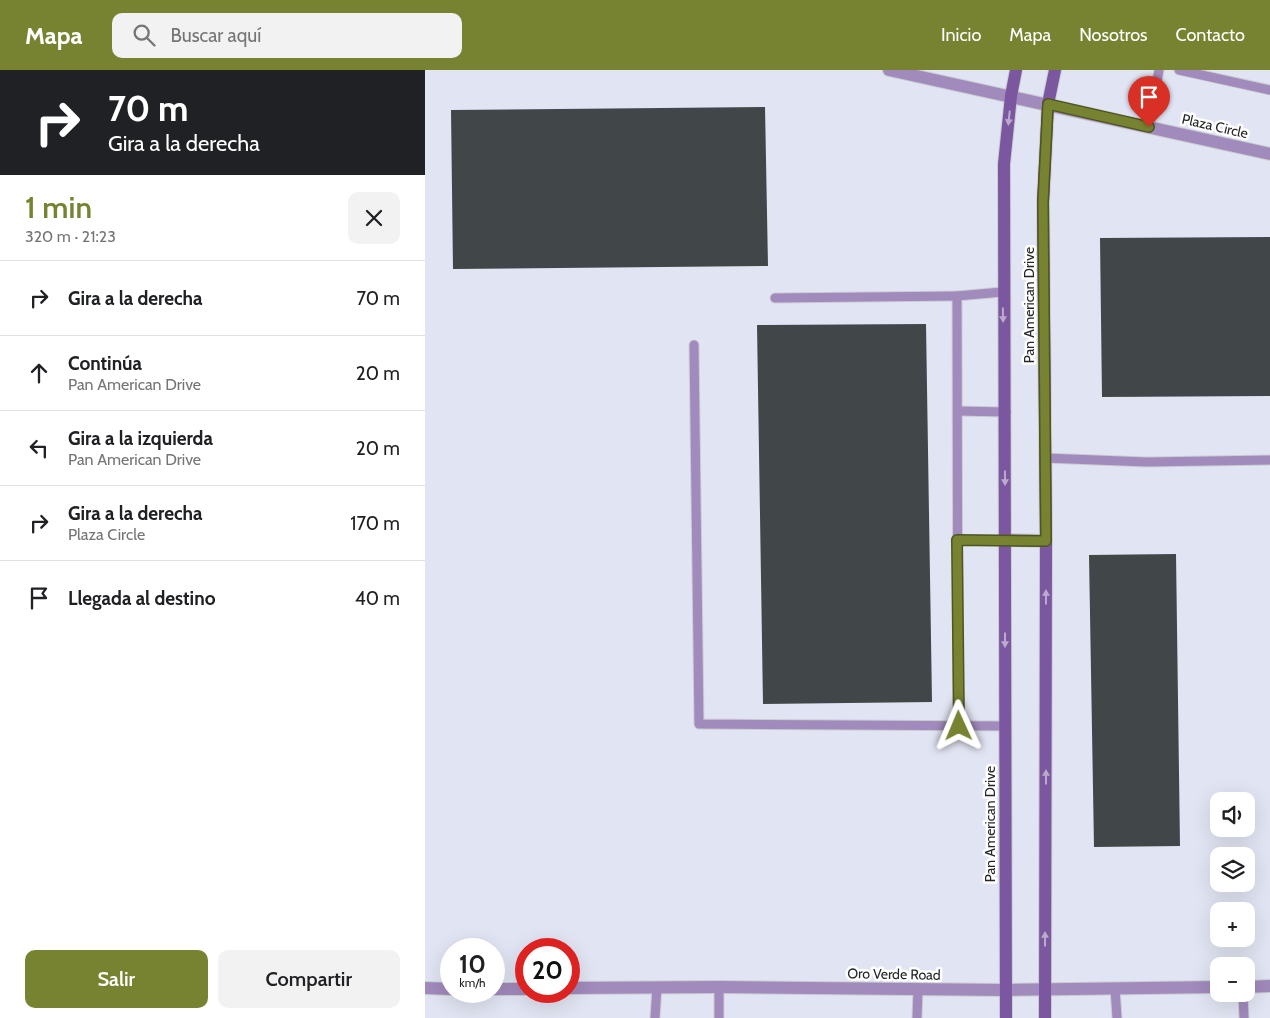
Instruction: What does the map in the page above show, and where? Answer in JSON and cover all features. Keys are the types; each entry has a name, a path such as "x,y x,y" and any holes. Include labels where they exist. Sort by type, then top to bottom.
{"street":[{"name":"Plaza Circle","path":"889,70 1270,154"},
{"name":"Pan American Drive","path":"1006,1018 1004,164 1011,96 1017,70"},
{"name":"Pan American Drive","path":"1045,1018 1046,541 1043,202 1048,104 1055,70"},
{"path":"1005,540 1046,541"},
{"path":"1255,987 1270,986"},
{"name":"Oro Verde Road","path":"580,988 719,987 1005,990 1210,987"},
{"path":"425,988 440,989"}],"lane":[{"path":"1149,127 1159,70"},
{"path":"1179,70 1270,90"},
{"path":"775,298 957,296 1003,292"},
{"path":"957,296 959,726"},
{"path":"694,345 699,724 1005,726"},
{"path":"958,410 1006,412"},
{"path":"1045,458 1147,462 1270,460"},
{"path":"957,540 1005,540"},
{"path":"655,1018 657,987"},
{"path":"719,987 719,1018"},
{"path":"1115,988 1117,1018"},
{"path":"917,1018 918,989"},
{"path":"1243,1002 1244,1018"}],"shaded area":[{"path":"425,70 1270,70 1270,1018 425,1018"}],"building":[{"path":"765,107 768,266 453,269 451,110"},
{"path":"1270,237 1270,396 1102,397 1100,238"},
{"path":"926,324 932,702 763,704 757,325"},
{"path":"1176,554 1180,846 1094,847 1089,555"}],"route":[{"path":"959,726 957,540 1046,541 1043,202 1048,104 1149,127"}]}
